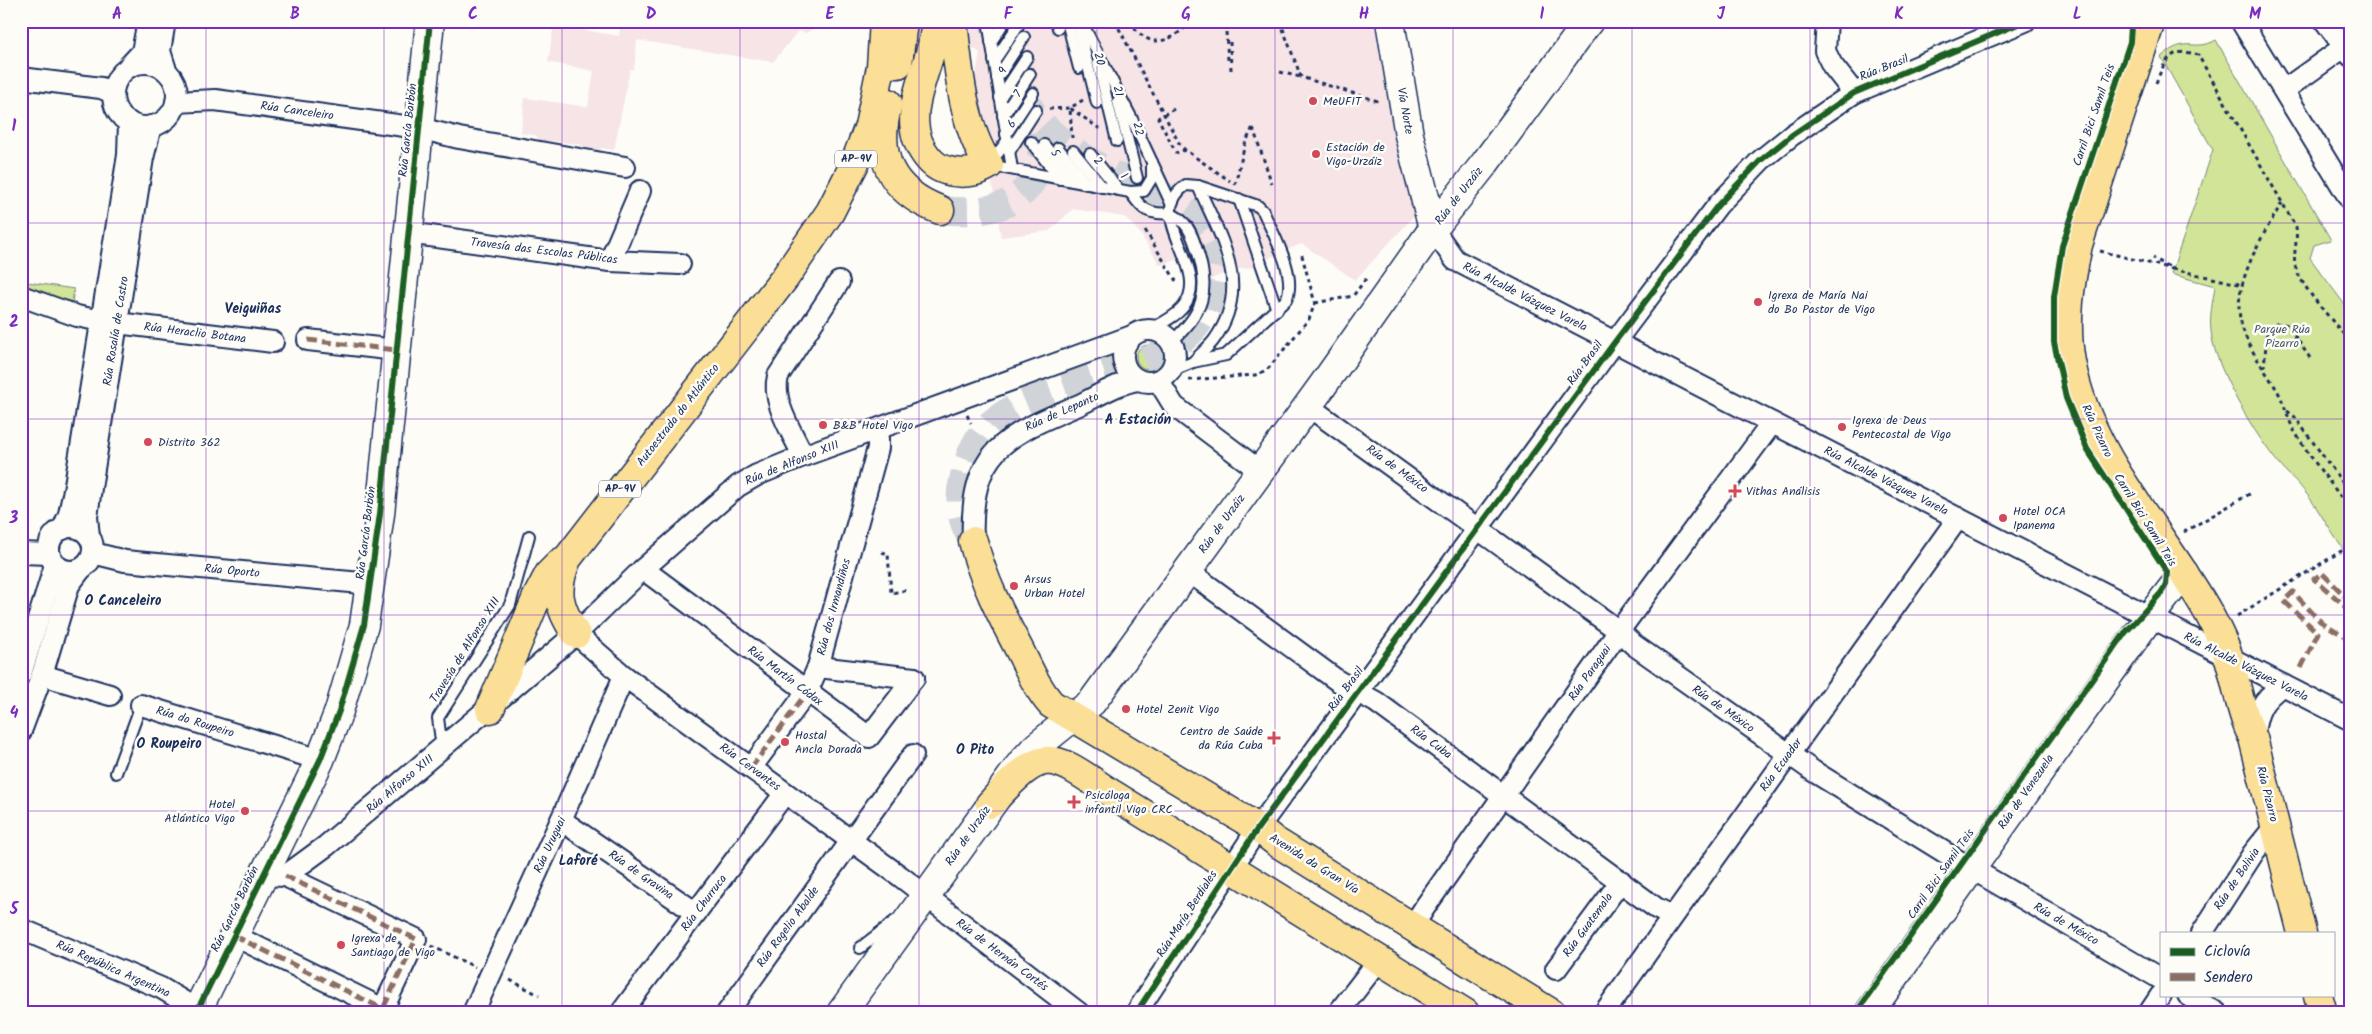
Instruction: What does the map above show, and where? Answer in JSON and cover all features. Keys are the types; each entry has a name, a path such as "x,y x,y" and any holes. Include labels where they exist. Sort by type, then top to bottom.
{"main road":[{"name":"Rúa García Barbón","path":"199,1012 234,936 275,876 286,827 320,760 339,711 354,664 372,584 430,21"},
{"name":"Autoestrada do Atlántico","path":"569,555 784,279 830,212 854,165 866,134 878,87 884,21"},
{"path":"903,21 901,50 882,130 885,153 892,173 902,189 920,202 940,210"},
{"path":"935,21 935,33 930,60 914,107 913,126 919,146 928,159 940,168 954,173 982,170 1005,152"},
{"path":"953,21 962,87 980,153 1005,152"},
{"name":"Vía Norte","path":"1390,21 1409,135 1427,200 1432,229"},
{"name":"Rúa de Urzáiz","path":"842,1013 990,804 1022,762 1036,747 1092,702 1308,406 1432,229 1485,164 1589,21"},
{"name":"Rúa Pizarro","path":"2151,21 2078,245 2070,280 2068,322 2071,362 2086,410 2100,442 2208,613 2228,656 2245,722 2253,738 2302,932"},
{"name":"Avenida da Gran Vía","path":"973,541 986,584 1038,688 1051,704 1258,828 1276,842 1414,926 1551,1013"},
{"path":"569,555 559,584 559,602 566,619 576,634"},
{"path":"490,709 536,597 549,574 569,555"},
{"name":"Rúa de Venezuela","path":"1869,1013 2149,618 2184,573"},
{"path":"990,804 1029,766 1051,760 1068,764 1465,1013"},
{"path":"2318,996 2323,1013"}],"street":[{"path":"148,21 142,52 121,73 115,83 113,94 117,110 129,122 139,126 151,126 167,118 176,102 177,90 173,79 166,70 160,51 165,21"},
{"path":"1827,21 1825,51 1832,65 1854,93"},
{"name":"Rúa Brasil","path":"1258,828 1614,343 1718,205 1761,160 1792,135 1854,93 2025,21"},
{"path":"2241,21 2351,201"},
{"path":"2284,90 2347,51 2325,21"},
{"path":"129,66 142,62 154,64 166,70"},
{"path":"21,78 101,88 113,94"},
{"name":"Rúa Canceleiro","path":"176,102 215,100 419,128"},
{"name":"Rúa Rosalía de Castro","path":"91,545 87,516 128,155 129,122"},
{"name":"Rúa Rosalía de Castro","path":"63,529 69,514 151,126"},
{"name":"Rúa García Barbón","path":"419,128 459,138 625,167"},
{"path":"610,261 640,191"},
{"name":"Rúa Alcalde Vázquez Varela","path":"1432,229 1455,260 2149,618 2228,656 2351,720"},
{"name":"Travesía das Escolas Públicas","path":"408,233 610,261 680,264"},
{"path":"803,456 780,404 776,385 778,376 839,282"},
{"name":"Rúa Heraclio Botana","path":"21,296 77,316 109,322 273,342"},
{"path":"1171,378 1152,382 1138,380 1126,368 1124,351 1141,333 1165,336 1171,342 1174,359 1171,378 1174,406 1260,471"},
{"name":"Rúa de Alfonso XIII","path":"490,709 576,634 644,569 738,486 757,475 803,456 1141,333"},
{"path":"308,340 396,350"},
{"name":"Rúa de Lepanto","path":"973,541 972,514 976,486 987,460 1001,444 1038,421 1098,396 1115,386 1138,380"},
{"name":"Rúa de México","path":"1308,406 1619,631 1634,645 1788,754 1971,869 2160,978"},
{"name":"Rúa Paraguai","path":"1414,926 1619,631 1772,423"},
{"name":"Rúa dos Irmandiños","path":"751,768 807,692 818,667 878,448 878,438 873,432"},
{"name":"Rúa Ecuador","path":"1604,1013 1958,518"},
{"path":"21,674 52,559 49,547 53,536 63,529 74,527 91,545 91,560 81,569 69,585 42,675 21,731"},
{"name":"Rúa Oporto","path":"91,545 125,561 372,584"},
{"path":"21,554 52,559 67,572 81,569"},
{"name":"Rúa Martín Códax","path":"644,569 869,737 914,678 818,667"},
{"name":"Rúa Cuba","path":"1188,571 1338,681 1376,702 1656,908 1672,916"},
{"name":"Rúa Cervantes","path":"576,634 624,676 850,841 921,903"},
{"path":"42,675 110,695"},
{"name":"Rúa Uruguai","path":"473,1013 501,977 561,820 624,676"},
{"path":"2253,738 2257,713 2270,694 2283,685"},
{"name":"Rúa do Roupeiro","path":"141,705 320,760"},
{"name":"Rúa Alfonso XIII","path":"275,876 311,858 490,709"},
{"name":"Rúa Rogelio Abalde","path":"727,1013 913,755"},
{"name":"Rúa Churruca","path":"621,1013 785,793"},
{"name":"Rúa de Gravina","path":"561,820 696,914"},
{"name":"Rúa de Bolivia","path":"2203,932 2254,852 2275,826"},
{"path":"286,827 294,848 311,858"},
{"name":"Rúa María Berdiales","path":"1136,1013 1258,828"},
{"path":"234,936 382,1011 416,939 275,876"},
{"name":"Rúa Guatemala","path":"1556,969 1621,881"},
{"name":"Rúa de Hernán Cortés","path":"921,903 1079,1013"},
{"name":"Rúa República Argentina","path":"21,929 161,988 199,1012"},
{"path":"1338,1013 1380,960"},
{"path":"2149,1013 2160,996"},
{"path":"2190,996 2217,1013"}],"lane":[{"path":"992,42 1005,21"},
{"path":"994,61 1021,21"},
{"path":"1067,21 1079,68"},
{"path":"1079,21 1152,162 1170,208 1192,279 1190,293 1185,306 1176,314 1141,333"},
{"name":"20","path":"1079,21 1097,103"},
{"path":"989,22 1003,116 1005,152 1060,178 1124,191 1144,191 1152,178 1152,162"},
{"path":"997,78 1024,38"},
{"name":"21","path":"1094,47 1117,141"},
{"name":"9","path":"1000,98 1027,57"},
{"path":"1003,116 1030,74"},
{"name":"22","path":"1114,86 1137,178"},
{"name":"7","path":"1005,152 1033,93"},
{"name":"6","path":"1005,152 1036,110"},
{"name":"5","path":"1031,142 1060,178"},
{"path":"1044,145 1073,181"},
{"path":"1058,148 1087,184"},
{"name":"2","path":"1073,151 1102,187"},
{"name":"1","path":"1090,154 1124,191 1141,206 1152,212 1170,208"},
{"path":"1170,208 1174,196 1186,186 1198,186 1252,203 1263,211 1289,274 1290,292 1277,310 1226,355 1192,362"},
{"path":"1171,378 1192,362 1214,340 1228,316 1233,300 1234,282 1227,252 1198,186"},
{"path":"1239,199 1277,310"},
{"path":"1170,208 1191,234 1205,276 1204,292 1198,310 1187,328 1171,342"},
{"name":"Travesía de Alfonso XIII","path":"442,749 438,718 510,605 529,536"},
{"name":"Rúa do Roupeiro","path":"116,773 141,705"},
{"path":"860,948 921,903"}],"path":[{"path":"1115,21 1163,114 1185,150 1236,186 1246,144 1253,127 1272,184"},
{"path":"1130,21 1137,32 1150,41 1168,40 1192,21"},
{"path":"1280,21 1301,78"},
{"path":"1226,32 1228,60"},
{"path":"1230,42 1231,70"},
{"path":"2154,89 2164,62 2173,55 2187,51 2198,55 2296,227 2295,266 2314,297 2351,344"},
{"path":"1280,72 1389,104"},
{"path":"1070,108 1073,151"},
{"path":"1036,110 1070,108 1101,129"},
{"path":"1174,109 1156,119 1176,153 1185,150"},
{"path":"2282,203 2260,241 2243,285 2239,309 2242,325 2245,336 2286,411 2294,431 2351,510"},
{"path":"1145,230 1171,270 1177,283"},
{"path":"2099,251 2243,285"},
{"path":"1171,378 1255,375 1267,370 1309,319 1315,303 1301,252"},
{"path":"2153,258 2173,269"},
{"path":"1315,303 1353,296 1368,276"},
{"path":"2264,369 2267,332 2269,327 2274,324 2287,325 2310,358"},
{"path":"2286,411 2294,416 2345,486 2351,488"},
{"path":"2184,532 2253,492"},
{"path":"2237,616 2351,545"},
{"path":"882,552 888,554 891,593 908,590"},
{"path":"416,939 539,995"}],"shaded area":[{"path":"621,21 816,21 816,27 806,33 798,31 773,62 637,40 634,69 630,69 614,150 602,148 598,150 580,144 539,140 536,135 521,133 525,98 588,107 594,71 548,62 554,25 619,36"},
{"path":"973,21 1374,21 1397,149 1414,216 1355,280 1302,244 1280,252 1254,267 1232,270 1197,285 1185,257 1160,265 1140,233 1125,217 1073,209 1049,231 1001,237 989,165 979,124 975,80 980,53 967,43"}],"green space":[{"name":"Parque Rúa Pizarro","path":"2216,40 2331,240 2314,245 2310,258 2351,313 2351,559 2299,484 2270,453 2248,420 2228,382 2214,346 2211,331 2211,314 2215,286 2171,274 2213,150 2161,57 2177,46 2202,45"},
{"path":"21,281 74,289 72,303 21,286"},
{"path":"1148,345 1153,346 1159,352 1159,362 1153,368 1148,369 1143,368 1137,362 1136,357 1137,352 1143,346"}],"tunnel":[{"path":"973,541 965,526 961,511 961,488 970,457 986,429 1008,412 1026,402 1068,385 1150,359 1183,339 1192,331 1206,311 1211,299 1219,256 1218,248 1205,225 1183,206 1099,167 1050,132 1030,109 1014,80 1007,65 993,21"},
{"path":"940,210 983,210 997,207 1020,195 1030,184 1037,171 1042,154 1039,125"}],"marked path":[{"path":"308,340 396,350"},
{"path":"2351,551 2348,553 2351,556"},
{"path":"2351,602 2322,573 2314,579 2351,611"},
{"path":"2301,668 2318,633 2284,601 2293,592 2320,621 2351,640"},
{"path":"751,768 807,692"},
{"path":"285,876 416,939 381,1013"},
{"path":"235,936 383,1009"}],"cycle path":[{"path":"196,1013 320,760 339,711 364,625 380,514 430,21"},
{"path":"1136,1013 1258,828 1614,343 1718,205 1761,160 1792,135 1854,93 2025,21"},
{"name":"Carril Bici Samil Teis","path":"1856,1013 2125,633 2166,585 2167,572 2087,449 2066,398 2054,342 2054,297 2062,246 2130,42 2131,27 2129,21"}],"place":[{"name":"MeUFIT","path":"1313,101"},
{"name":"Estación de Vigo-Urzáiz","path":"1316,154"},
{"name":"Igrexa de María Nai do Bo Pastor de Vigo","path":"1758,302"},
{"name":"B&B Hotel Vigo","path":"823,425"},
{"name":"Igrexa de Deus Pentecostal de Vigo","path":"1842,427"},
{"name":"Distrito 362","path":"148,442"},
{"name":"Vithas Análisis","path":"1735,491"},
{"name":"Hotel OCA Ipanema","path":"2003,518"},
{"name":"Arsus Urban Hotel","path":"1014,586"},
{"name":"Hotel Zenit Vigo","path":"1126,709"},
{"name":"Centro de Saúde da Rúa Cuba","path":"1274,738"},
{"name":"Hostal Ancla Dorada","path":"785,742"},
{"name":"Psicóloga infantil Vigo CRC","path":"1074,802"},
{"name":"Hotel Atlántico Vigo","path":"245,811"},
{"name":"Igrexa de Santiago de Vigo","path":"341,945"}],"district":[{"name":"Veiguiñas","path":"253,309"},
{"name":"A Estación","path":"1138,420"},
{"name":"O Canceleiro","path":"123,601"},
{"name":"O Roupeiro","path":"169,744"},
{"name":"O Pito","path":"975,750"},
{"name":"Laforé","path":"578,861"}]}
